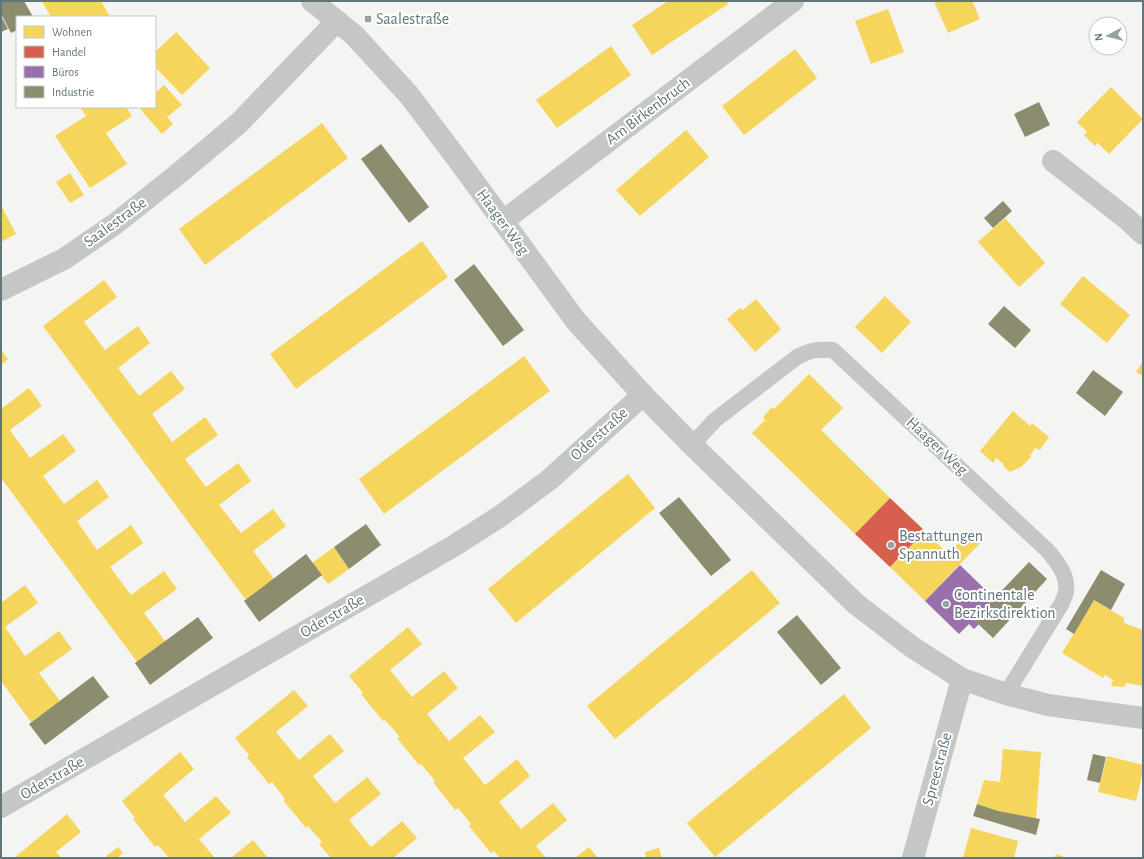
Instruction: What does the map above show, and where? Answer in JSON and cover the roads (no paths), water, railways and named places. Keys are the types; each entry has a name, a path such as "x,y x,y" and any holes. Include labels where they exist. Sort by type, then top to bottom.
{"street":[{"name":"Haager Weg","path":"312,1 354,35 408,95 458,160 576,321 643,395 692,446 856,604 912,647 962,679 1006,694 1048,705 1143,718"},
{"name":"Am Birkenbruch","path":"503,221 793,1"},
{"name":"Saalestraße","path":"1,290 64,259 115,224 239,123 337,21"},
{"path":"1053,161 1128,219 1143,234"},
{"name":"Oderstraße","path":"1,807 452,547 499,517 549,480 643,395"},
{"name":"Spreestraße","path":"913,858 962,679"}],"lane":[{"name":"Haager Weg","path":"692,446 715,420 798,357 810,351 822,349 833,350 1037,540 1060,565 1066,591 1062,603 1006,694"}],"place":[{"name":"Saalestraße","path":"368,19"},
{"name":"Bestattungen Spannuth","path":"891,545"},
{"name":"Continentale Bezirksdirektion","path":"946,604"}]}
